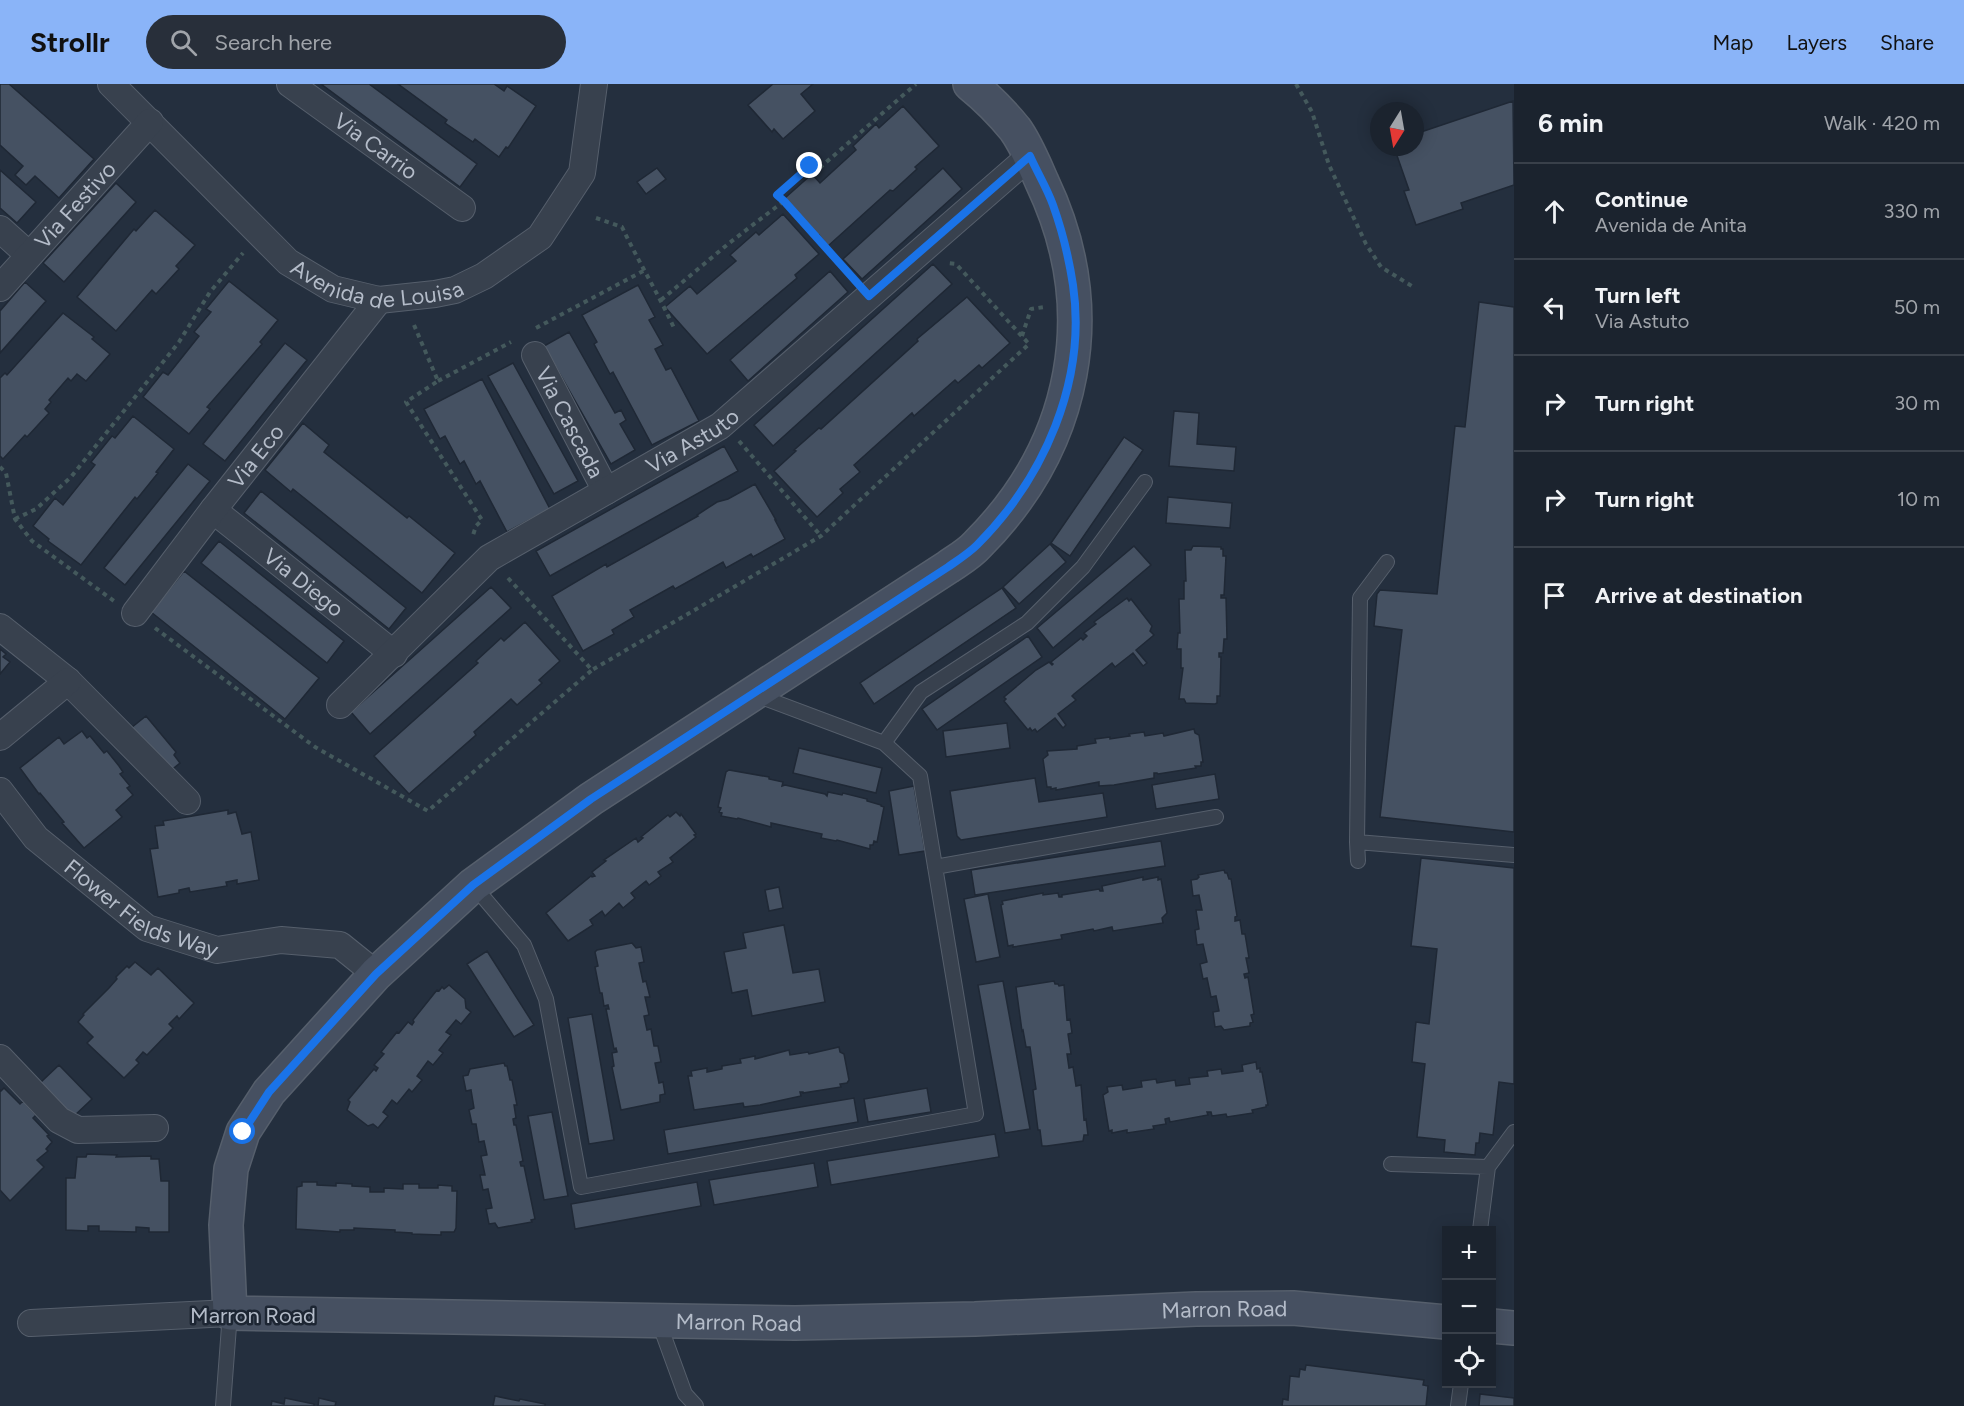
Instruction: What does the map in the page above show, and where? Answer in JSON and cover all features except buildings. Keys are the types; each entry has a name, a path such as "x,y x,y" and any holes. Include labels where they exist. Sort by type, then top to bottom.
{"street":[{"name":"Avenida de Louisa","path":"111,84 288,262 333,289 379,300 455,290 484,276 540,237 582,173 594,84"},
{"name":"Via Carrio","path":"290,84 462,208"},
{"path":"230,1313 226,1226 231,1169 243,1132 269,1092 376,974 473,885 591,799 948,567 976,546 1009,509 1039,462 1057,426 1070,381 1076,321 1073,285 1053,206 1030,156 1016,130 970,84"},
{"name":"Via Festivo","path":"0,288 150,122"},
{"name":"Via Astuto","path":"340,705 489,558 720,426 1030,156"},
{"path":"0,229 29,255"},
{"name":"Via Eco","path":"135,613 213,510 379,300"},
{"name":"Via Cascada","path":"529,341 606,491"},
{"name":"Via Diego","path":"213,510 394,654"},
{"path":"0,627 68,681 187,801"},
{"path":"0,737 68,681"},
{"name":"Flower Fields Way","path":"0,791 36,838 147,928 217,950 281,940 340,945 376,974"},
{"path":"0,1058 59,1120 78,1130 155,1128"},
{"name":"Marron Road","path":"32,1323 230,1313 795,1323 975,1319 1196,1309 1293,1308 1442,1322"},
{"path":"1496,1326 1514,1328"}],"lane":[{"path":"884,743 921,692 1026,623 1083,567 1145,482"},
{"path":"1358,861 1360,598 1387,562"},
{"path":"473,885 524,945 546,999 581,1187 976,1114 920,776 884,743 751,694"},
{"path":"935,867 1216,817"},
{"path":"1357,842 1514,855"},
{"path":"1481,1226 1488,1167 1514,1131"},
{"path":"1391,1164 1488,1167"},
{"path":"223,1406 230,1313"},
{"path":"658,1320 684,1394 696,1406"},
{"path":"1458,1406 1460,1388"}],"path":[{"path":"869,296 777,195 810,166 815,172 916,84"},
{"path":"1296,84 1311,111 1329,165 1366,244 1382,267 1415,288"},
{"path":"662,300 728,244 784,201"},
{"path":"596,218 621,227 635,256 662,300 674,328"},
{"path":"15,519 36,509 71,477 179,342 210,292 244,253"},
{"path":"0,467 6,473 15,519 32,541 111,599 135,613 315,747 428,811 592,670 821,536 1029,344 956,264 950,264 939,257"},
{"path":"592,670 489,558 473,535 476,526 482,520 405,402 438,381 529,341 645,270"},
{"path":"1022,336 1031,309 1045,307"},
{"path":"414,326 438,381"},
{"path":"737,438 821,536"}],"route":[{"path":"243,1132 269,1092 376,974 473,885 591,799 948,567 976,546 1009,509 1039,462 1057,426 1070,381 1076,321 1073,285 1065,249 1053,206 1030,156 869,296 777,195 810,166"}]}
